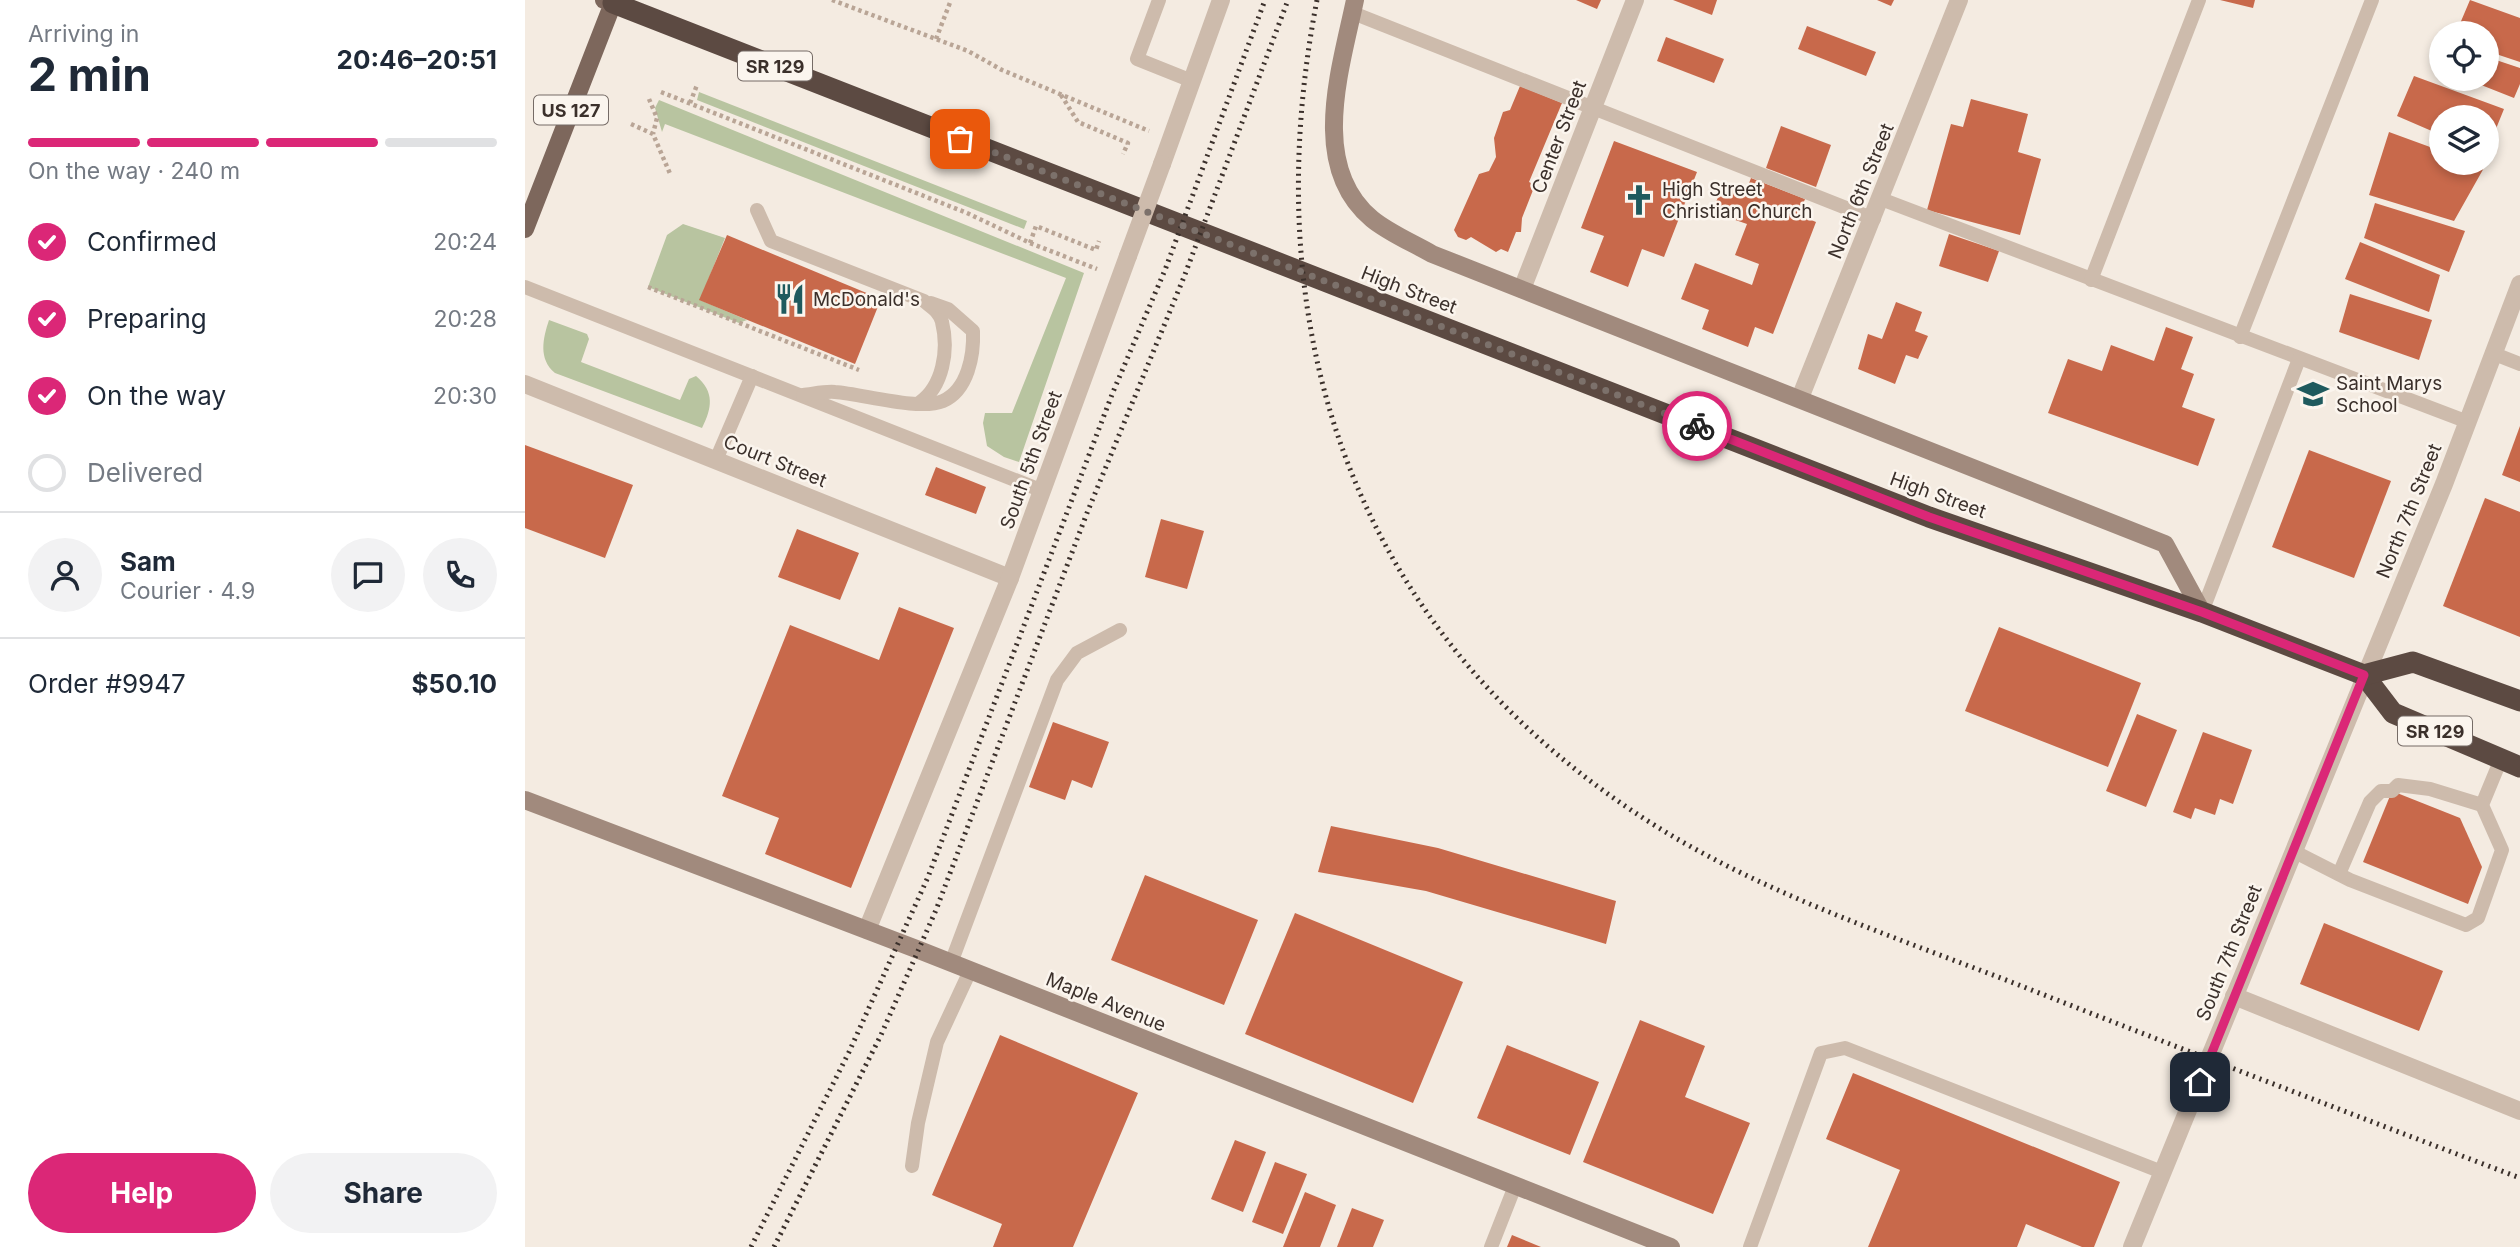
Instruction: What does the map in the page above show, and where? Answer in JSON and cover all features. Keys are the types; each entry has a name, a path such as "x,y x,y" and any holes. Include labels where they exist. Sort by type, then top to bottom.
{"highway":[{"name":"High Street","path":"610,1 1929,517 2202,612 2364,675"},
{"path":"2364,675 2413,662 2520,701"},
{"name":"SR 129","path":"2364,675 2393,713 2511,763"}],"main road":[{"name":"US 127","path":"525,229 610,1"}],"street":[{"name":"South 5th Street","path":"867,930 1010,578 1221,0"},
{"name":"Center Street","path":"1522,289 1635,0"},
{"name":"North 6th Street","path":"1800,398 1874,219 1959,0"},
{"name":"High Street","path":"1354,7 1336,93 1335,150 1344,187 1371,219 1422,248 1522,289 2165,544 2202,612"},
{"name":"North 7th Street","path":"2364,675 2520,284"},
{"name":"Court Street","path":"525,384 1010,578"},
{"name":"South 7th Street","path":"2132,1247 2364,675"},
{"name":"Maple Avenue","path":"525,800 867,930 1515,1185 1660,1245"},
{"path":"2234,996 2520,1111"}],"lane":[{"path":"1159,0 1137,59 1192,80"},
{"path":"2091,280 2199,0"},
{"path":"2240,337 2372,0"},
{"path":"1354,7 1592,107 1874,219"},
{"path":"1881,199 2467,422"},
{"path":"757,209 771,242 949,309 973,331 974,349 965,379 953,394 941,402 919,403 833,392 802,396"},
{"path":"525,287 1043,491"},
{"path":"919,403 931,395 943,366 942,321 925,301"},
{"path":"2492,353 2520,364"},
{"path":"2202,612 2299,359"},
{"path":"716,460 752,376"},
{"path":"950,963 1057,680 1077,653 1121,630"},
{"path":"2482,805 2511,763"},
{"path":"2293,851 2339,874 2466,925 2478,918 2502,850 2482,805 2430,789 2398,785 2392,790 2381,791 2370,802 2339,874"},
{"path":"912,1166 918,1123 937,1042 969,971"},
{"path":"1750,1247 1821,1053 1845,1048 2162,1172"},
{"path":"1491,1247 1515,1185"}],"path":[{"path":"832,0 936,39 1150,131"},
{"path":"936,39 951,0"},
{"path":"689,103 697,85"},
{"path":"661,92 967,213 1030,243 1099,270"},
{"path":"1061,94 1078,122 1128,143 1123,154"},
{"path":"649,99 657,118 653,134 671,176"},
{"path":"631,124 653,134"},
{"path":"1030,243 1036,226 1096,250 1099,242"},
{"path":"648,287 867,373"}],"green space":[{"path":"699,92 1027,221 1024,229 697,100"},
{"path":"659,100 1084,273 1019,462 1004,457 987,446 983,423 985,413 1012,413 1066,278 665,124 662,132 655,108"},
{"path":"683,224 725,238 700,300 747,320 739,323 648,287 667,235"},
{"path":"549,320 587,334 589,339 581,362 680,400 689,379 696,376 706,388 710,400 702,428 555,373 546,361 543,348"}],"building":[{"path":"1576,0 1601,0 1597,9"},
{"path":"1673,0 1717,0 1712,15"},
{"path":"1877,0 1894,0 1891,6"},
{"path":"2220,0 2255,0 2253,8"},
{"path":"2470,0 2520,18 2520,62 2499,55 2499,21 2461,21"},
{"path":"1807,26 1876,52 1866,76 1798,49"},
{"path":"1666,37 1724,59 1714,83 1657,61"},
{"path":"2499,61 2520,68 2520,84 2514,98 2496,91 2499,91"},
{"path":"2414,76 2429,82 2429,91 2455,91 2493,105 2429,105 2429,130 2397,116"},
{"path":"1520,86 1562,103 1529,182 1535,185 1522,218 1521,232 1516,232 1508,252 1501,249 1496,252 1471,237 1466,240 1458,237 1454,230 1479,174 1489,171 1496,157 1494,138 1503,112 1510,110"},
{"path":"1971,99 2028,114 2018,152 2041,159 2020,235 1927,210 1951,124 1963,127"},
{"path":"2499,107 2504,109 2499,121"},
{"path":"1781,126 1831,145 1816,187 1766,168"},
{"path":"2389,132 2429,147 2429,175 2480,175 2454,221 2369,195"},
{"name":"High Street Christian Church","path":"1614,141 1697,172 1664,257 1642,249 1628,287 1590,272 1604,236 1581,228"},
{"path":"1751,178 1805,199 1799,215 1816,222 1773,334 1755,327 1748,347 1702,329 1709,310 1681,299 1695,263 1752,285 1759,264 1735,255 1747,224 1712,212 1723,185 1745,194"},
{"path":"2375,203 2465,231 2449,272 2364,238"},
{"path":"1949,234 1999,251 1988,282 1939,266"},
{"name":"McDonald's","path":"727,235 881,299 855,364 699,300"},
{"path":"2360,242 2440,275 2429,312 2345,279"},
{"path":"2350,294 2432,320 2419,360 2339,332"},
{"path":"1896,302 1922,312 1915,331 1928,336 1918,359 1906,355 1895,384 1858,369 1868,334 1882,339"},
{"path":"2166,327 2193,337 2181,369 2194,374 2182,407 2215,419 2198,466 2048,413 2068,359 2102,371 2111,345 2154,361"},
{"path":"2520,426 2520,482 2502,475"},
{"path":"525,445 633,485 605,558 525,528"},
{"path":"2309,450 2391,481 2354,578 2272,547"},
{"path":"936,467 986,487 976,514 925,495"},
{"path":"2485,498 2520,512 2520,637 2443,606"},
{"path":"1161,519 1204,531 1187,589 1145,577"},
{"path":"797,529 859,553 840,600 778,577"},
{"path":"899,607 954,628 851,888 765,854 779,818 722,796 790,625 879,660"},
{"path":"1999,627 2141,683 2108,767 1965,711"},
{"path":"2137,714 2177,730 2146,807 2106,791"},
{"path":"1053,722 1109,742 1092,788 1072,780 1065,800 1029,787"},
{"path":"2203,732 2252,750 2233,804 2220,799 2215,815 2195,808 2191,819 2173,812"},
{"path":"2392,791 2460,818 2482,867 2468,904 2363,862"},
{"path":"1331,826 1438,848 1616,901 1606,944 1426,891 1318,872"},
{"path":"1145,875 1258,920 1224,1005 1111,960"},
{"path":"1295,913 1463,982 1413,1103 1245,1034"},
{"path":"2324,923 2443,971 2419,1031 2300,984"},
{"path":"1640,1020 1705,1046 1685,1097 1750,1123 1713,1214 1583,1162"},
{"path":"1000,1035 1138,1093 1073,1247 993,1247 1002,1224 932,1195"},
{"path":"1507,1045 1599,1082 1570,1155 1477,1118"},
{"path":"1853,1073 2120,1182 2094,1247 2082,1247 2026,1224 2017,1247 1868,1247 1900,1170 1826,1139"},
{"path":"1235,1140 1266,1152 1243,1212 1211,1199"},
{"path":"1275,1162 1307,1174 1283,1234 1252,1222"},
{"path":"1305,1192 1336,1205 1320,1247 1283,1247"},
{"path":"1352,1208 1384,1220 1373,1247 1337,1247"},
{"path":"1512,1235 1541,1247 1507,1247"}],"railway":[{"path":"751,1247 849,1052 928,877 1113,392 1165,270 1265,0"},
{"path":"774,1247 881,1035 936,910 1087,513 1184,277 1288,0"},
{"path":"1317,0 1300,125 1301,246 1317,362 1351,472 1402,574 1470,668 1556,753 1659,828 1702,853 1791,896 2520,1178"}],"way so far":[{"path":"960,139 1697,426"}],"place":[{"name":"High Street Christian Church","path":"1639,200"},
{"name":"McDonald's","path":"790,299"},
{"name":"Saint Marys School","path":"2313,394"}],"route":[{"path":"1697,426 1929,517 2202,612 2364,675 2200,1082"}]}
